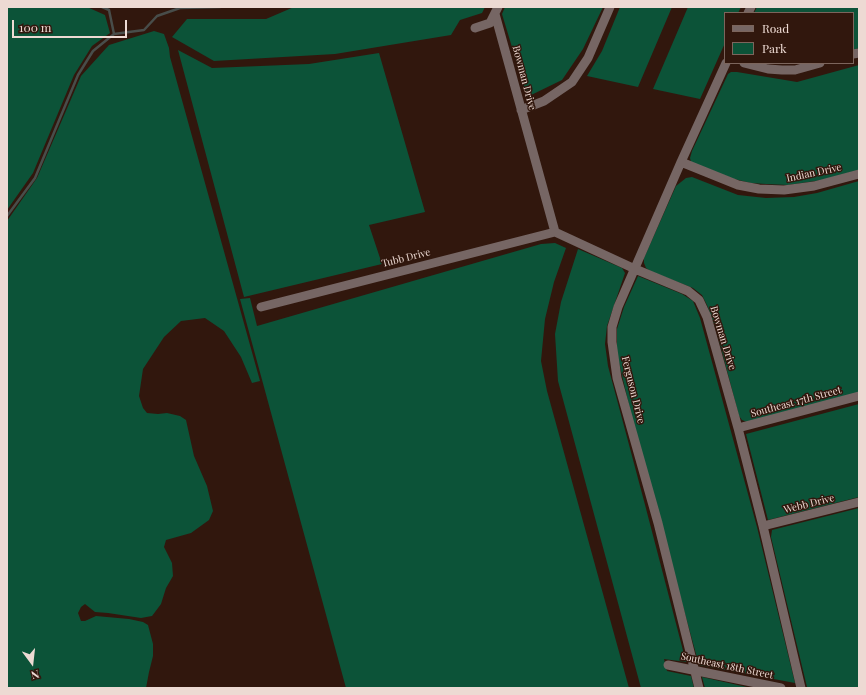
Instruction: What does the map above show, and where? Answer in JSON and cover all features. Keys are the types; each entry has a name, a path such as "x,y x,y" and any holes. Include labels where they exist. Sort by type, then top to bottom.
{"street":[{"path":"521,110 544,101 572,82 588,58 610,7"},
{"name":"Bowman Drive","path":"497,10 521,110 555,232 635,269 688,291 699,300 706,317 738,428 764,526 801,688"},
{"name":"Bowman Drive","path":"476,28 490,23 497,10"},
{"name":"Ferguson Drive","path":"699,688 658,523 617,378 612,342 612,327 618,307 726,64"},
{"path":"748,64 768,69 794,70 816,64"},
{"name":"Indian Drive","path":"681,162 738,185 759,189 784,190 814,186 859,174"},
{"name":"Tubb Drive","path":"261,307 555,232"},
{"name":"Southeast 17th Street","path":"738,428 859,396"},
{"name":"Webb Drive","path":"764,526 859,502"},
{"name":"Southeast 18th Street","path":"668,665 781,688"}],"green space":[{"path":"7,7 87,7 105,15 110,33 92,46 74,75 33,173 7,210"},
{"path":"294,7 485,7 482,13 460,20 451,35 335,54 214,61 172,37 187,19 266,19"},
{"path":"505,7 603,7 583,49 562,80 527,97 502,14"},
{"path":"620,7 672,7 638,87 587,76 602,51"},
{"path":"688,7 741,7 738,12 724,12 724,45 700,99 653,89"},
{"path":"757,7 859,7 859,48 854,50 854,12 754,12"},
{"path":"154,31 164,34 169,48 170,57 260,381 252,383 241,357 224,331 205,318 181,321 164,337 143,369 139,396 143,408 147,413 167,413 180,416 186,420 194,456 207,486 213,511 209,520 191,533 166,540 164,547 172,563 173,576 166,588 161,604 152,616 141,618 95,612 85,604 81,607 78,613 81,621 85,621 96,616 129,619 143,622 148,625 153,644 153,656 146,688 7,688 7,221 37,178 81,76 109,45"},
{"path":"178,50 212,68 309,64 379,53 425,212 369,225 382,264 244,297"},
{"path":"859,65 859,170 822,180 788,185 766,184 751,183 734,179 691,162 690,158 692,151 728,74 731,72 797,82"},
{"path":"692,177 738,195 766,198 794,197 817,193 859,181 859,393 747,422 742,420 739,416 716,329 702,295 693,288 652,272 646,268 644,263 644,258 676,186 686,178"},
{"path":"555,243 566,248 554,282 545,319 541,361 547,391 629,688 346,688 240,299 250,298 257,326 541,244"},
{"path":"578,249 622,268 625,273 607,326 605,344 608,366 686,662 664,659 667,671 691,676 694,688 641,688 558,381 555,334 561,302"},
{"path":"638,276 682,294 693,301 700,318 757,527 795,683 699,665 635,431 617,354 617,329 624,307"},
{"path":"859,404 859,497 768,520 746,434"},
{"path":"859,508 859,688 807,687 771,537 772,530"},
{"path":"702,677 751,688 705,688"}],"waterway":[{"path":"102,7 109,10 114,34"},
{"path":"7,216 35,178 78,75 93,51 114,34 144,30 157,16 180,8 220,7"}]}
